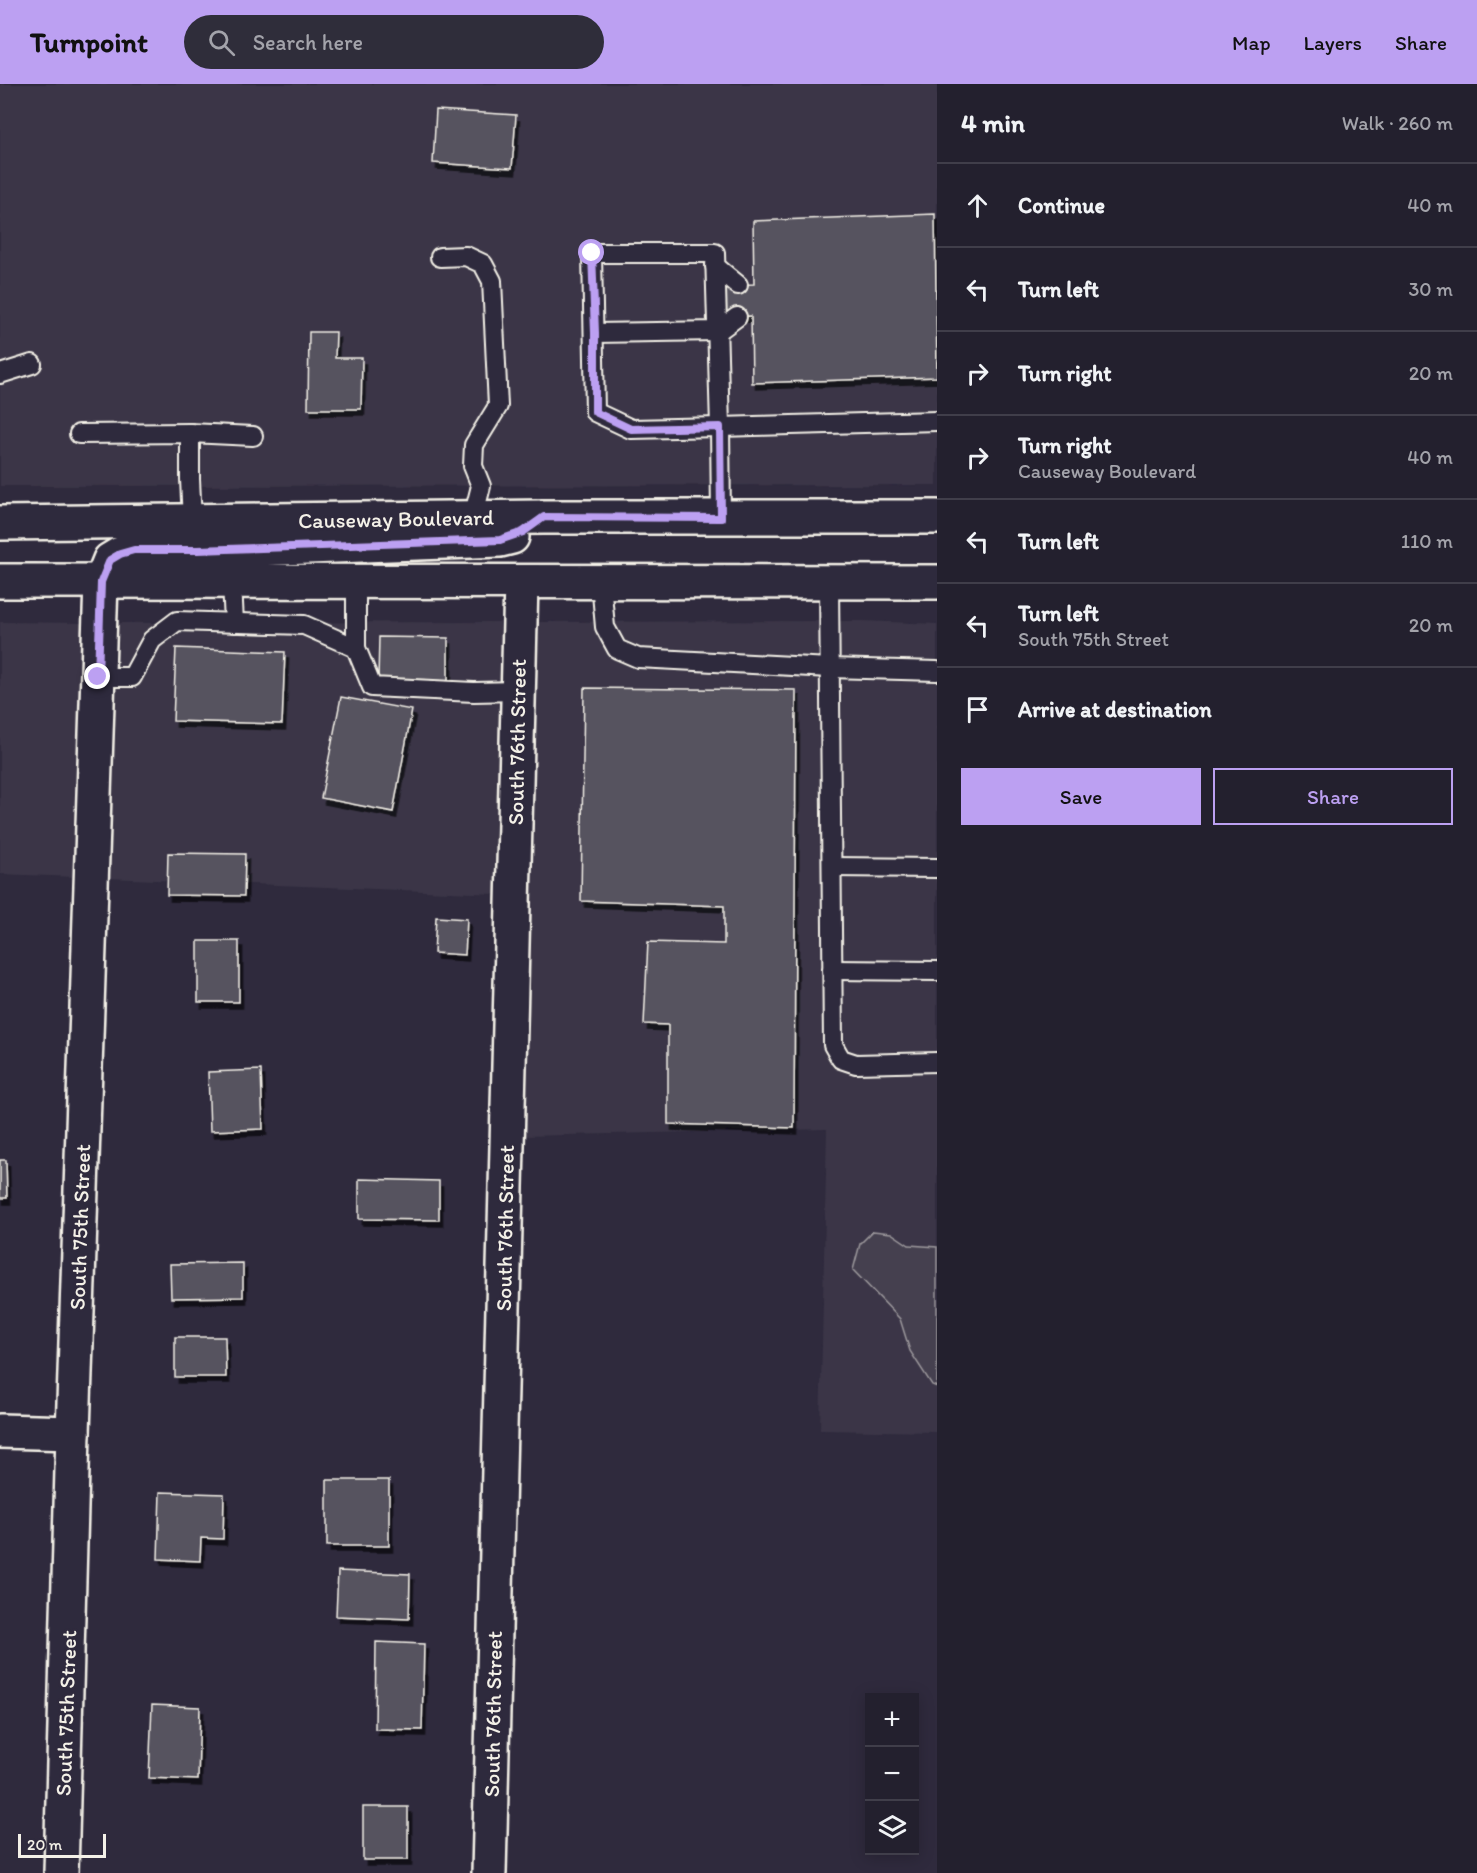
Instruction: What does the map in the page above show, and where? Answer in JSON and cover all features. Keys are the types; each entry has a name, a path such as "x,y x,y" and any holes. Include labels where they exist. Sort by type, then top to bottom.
{"street":[{"name":"Causeway Boulevard","path":"0,523 544,517 937,517"},
{"path":"101,582 110,560 134,550 500,540 523,532 544,517"},
{"path":"0,581 937,582"},
{"name":"South 75th Street","path":"61,1873 101,582"},
{"name":"South 76th Street","path":"489,1873 521,582"},
{"path":"0,1431 73,1433"}],"lane":[{"path":"721,518 720,427 718,332 715,253 592,253 595,412 631,429 720,427 937,421"},
{"path":"440,257 466,256 483,264 492,281 498,406 474,445 473,466 481,486 473,518"},
{"path":"715,266 738,285"},
{"path":"595,333 718,332 737,317"},
{"path":"0,374 32,364"},
{"path":"190,433 192,521"},
{"path":"79,434 190,433 253,436"},
{"path":"232,582 234,622"},
{"path":"356,582 356,648 372,687 474,692 518,691"},
{"path":"601,582 605,627 617,649 638,658 937,671"},
{"path":"829,582 833,1045 841,1059 856,1064 937,1062"},
{"path":"98,677 132,677 152,640 177,621 304,625 356,648"},
{"path":"832,867 937,868"},
{"path":"832,970 937,971"}],"shaded area":[{"path":"0,84 937,84 937,485 0,486"},
{"path":"862,621 937,624 937,1247 909,1245 891,1233 853,1270 900,1319 910,1351 932,1384 937,1387 937,1432 820,1430 827,1129 522,1136 535,622"},
{"path":"0,622 85,623 76,877 0,874"},
{"path":"504,622 498,894 107,878 115,623"},
{"path":"873,1231 891,1233 909,1245 937,1247 937,1387 932,1385 910,1351 900,1319 853,1270 860,1244"}],"building":[{"path":"436,110 516,115 512,168 433,163"},
{"path":"935,214 937,377 752,383 751,316 725,317 724,285 754,284 753,221"},
{"path":"309,332 336,332 335,358 362,358 361,409 308,409"},
{"path":"379,637 448,638 448,681 378,680"},
{"path":"176,648 285,652 282,724 173,721"},
{"path":"584,688 796,690 794,1128 668,1124 668,1025 644,1024 648,942 724,944 724,906 581,901"},
{"path":"341,697 412,710 393,812 321,798"},
{"path":"168,853 245,854 244,896 167,895"},
{"path":"436,917 467,919 465,955 434,953"},
{"path":"198,941 239,941 239,1002 198,1002"},
{"path":"261,1070 263,1129 210,1131 208,1072"},
{"path":"0,1160 6,1160 7,1198 0,1198"},
{"path":"359,1179 439,1181 439,1220 359,1219"},
{"path":"243,1263 243,1297 171,1298 170,1264"},
{"path":"175,1337 225,1337 226,1377 175,1377"},
{"path":"327,1480 389,1480 389,1546 327,1546"},
{"path":"160,1492 224,1494 223,1539 201,1538 200,1561 158,1559"},
{"path":"338,1571 410,1574 409,1619 336,1616"},
{"path":"376,1642 424,1644 422,1730 375,1729"},
{"path":"152,1705 200,1707 198,1780 149,1778"},
{"path":"363,1807 408,1807 408,1860 363,1860"}],"route":[{"path":"98,677 101,582 110,560 134,550 500,540 523,532 544,517 721,518 720,427 631,429 595,412 592,253"}]}
